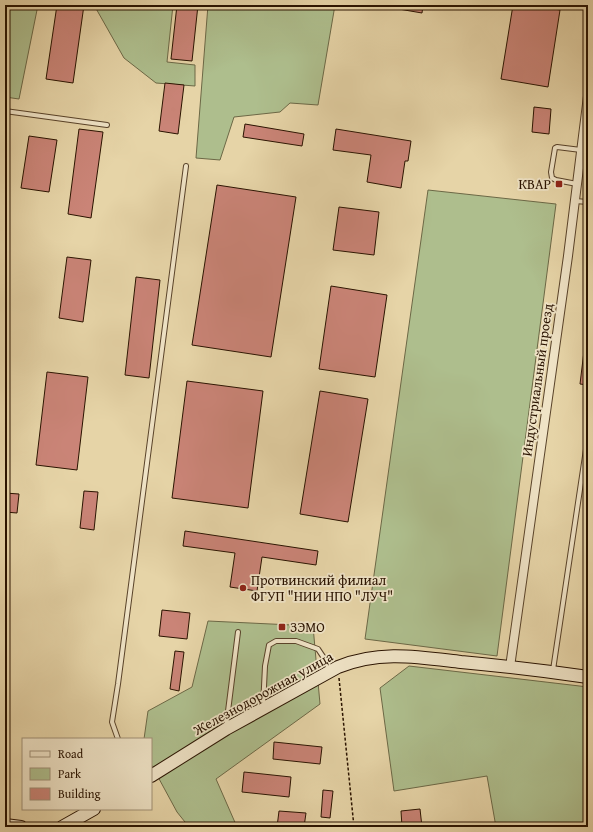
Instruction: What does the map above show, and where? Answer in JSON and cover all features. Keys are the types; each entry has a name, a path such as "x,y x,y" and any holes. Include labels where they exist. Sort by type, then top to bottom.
{"street":[{"name":"Индустриальный проезд","path":"510,666 564,287 588,96"},
{"name":"Железнодорожная улица","path":"152,775 226,729 351,661 400,656 510,666 588,677"},
{"path":"62,827 92,810"},
{"path":"5,825 21,827"}],"lane":[{"path":"5,111 107,125"},
{"path":"577,184 556,180 552,178 551,172 555,148 581,150"},
{"path":"118,738 112,722 186,166"},
{"path":"575,201 588,202"},
{"path":"552,672 588,436"},
{"path":"226,729 238,632"},
{"path":"263,708 265,666 268,645 276,641 296,641 318,649 326,661 334,669"}],"path":[{"path":"334,669 354,827"}],"green space":[{"path":"5,5 38,5 19,99 5,97"},
{"path":"94,5 173,5 167,62 195,65 195,86 156,83 124,58"},
{"path":"208,5 335,5 318,105 290,103 280,112 234,117 220,160 196,158"},
{"path":"428,190 556,204 497,656 365,639"},
{"path":"208,621 313,626 320,704 216,779 237,827 189,827 177,812 152,766 152,738 144,738 148,711 192,687"},
{"path":"409,666 588,687 588,827 496,827 487,776 394,791 380,688"}],"building":[{"path":"57,5 84,5 73,83 46,79"},
{"path":"177,5 198,5 192,61 171,59"},
{"path":"393,5 423,5 422,13 393,8"},
{"path":"513,5 529,5 560,10 548,87 501,79"},
{"path":"165,83 184,85 178,134 159,131"},
{"path":"534,107 551,109 549,134 532,132"},
{"path":"245,124 304,134 302,146 243,137"},
{"path":"79,129 103,132 91,218 68,214"},
{"path":"336,129 411,141 408,161 405,161 401,188 367,182 371,155 333,150"},
{"path":"29,136 57,140 49,192 21,188"},
{"path":"217,185 296,197 271,357 192,345"},
{"path":"339,207 379,212 374,255 333,250"},
{"path":"67,257 91,260 83,322 59,318"},
{"path":"136,277 160,280 149,378 125,375"},
{"path":"331,286 387,295 375,377 319,369"},
{"path":"584,351 588,351 588,385 580,384"},
{"path":"47,372 88,377 77,470 36,465"},
{"path":"187,381 263,391 248,508 172,498"},
{"path":"320,391 368,399 348,522 300,514"},
{"path":"84,491 98,492 94,530 80,528"},
{"path":"5,493 19,494 17,513 5,512"},
{"path":"185,531 318,551 316,565 262,557 257,591 230,587 235,553 183,546"},
{"path":"162,610 190,613 187,639 159,636"},
{"path":"175,651 184,652 179,691 170,689"},
{"path":"274,742 322,747 320,764 273,759"},
{"path":"244,772 291,777 289,797 242,792"},
{"path":"323,790 333,791 330,818 321,817"},
{"path":"420,809 422,827 402,827 401,811"},
{"path":"279,811 306,813 304,827 277,827"}],"place":[{"name":"КВАР","path":"559,184"},
{"name":"Протвинский филиал ФГУП \"НИИ НПО \"ЛУЧ\"","path":"243,588"},
{"name":"ЗЭМО","path":"282,627"}]}
